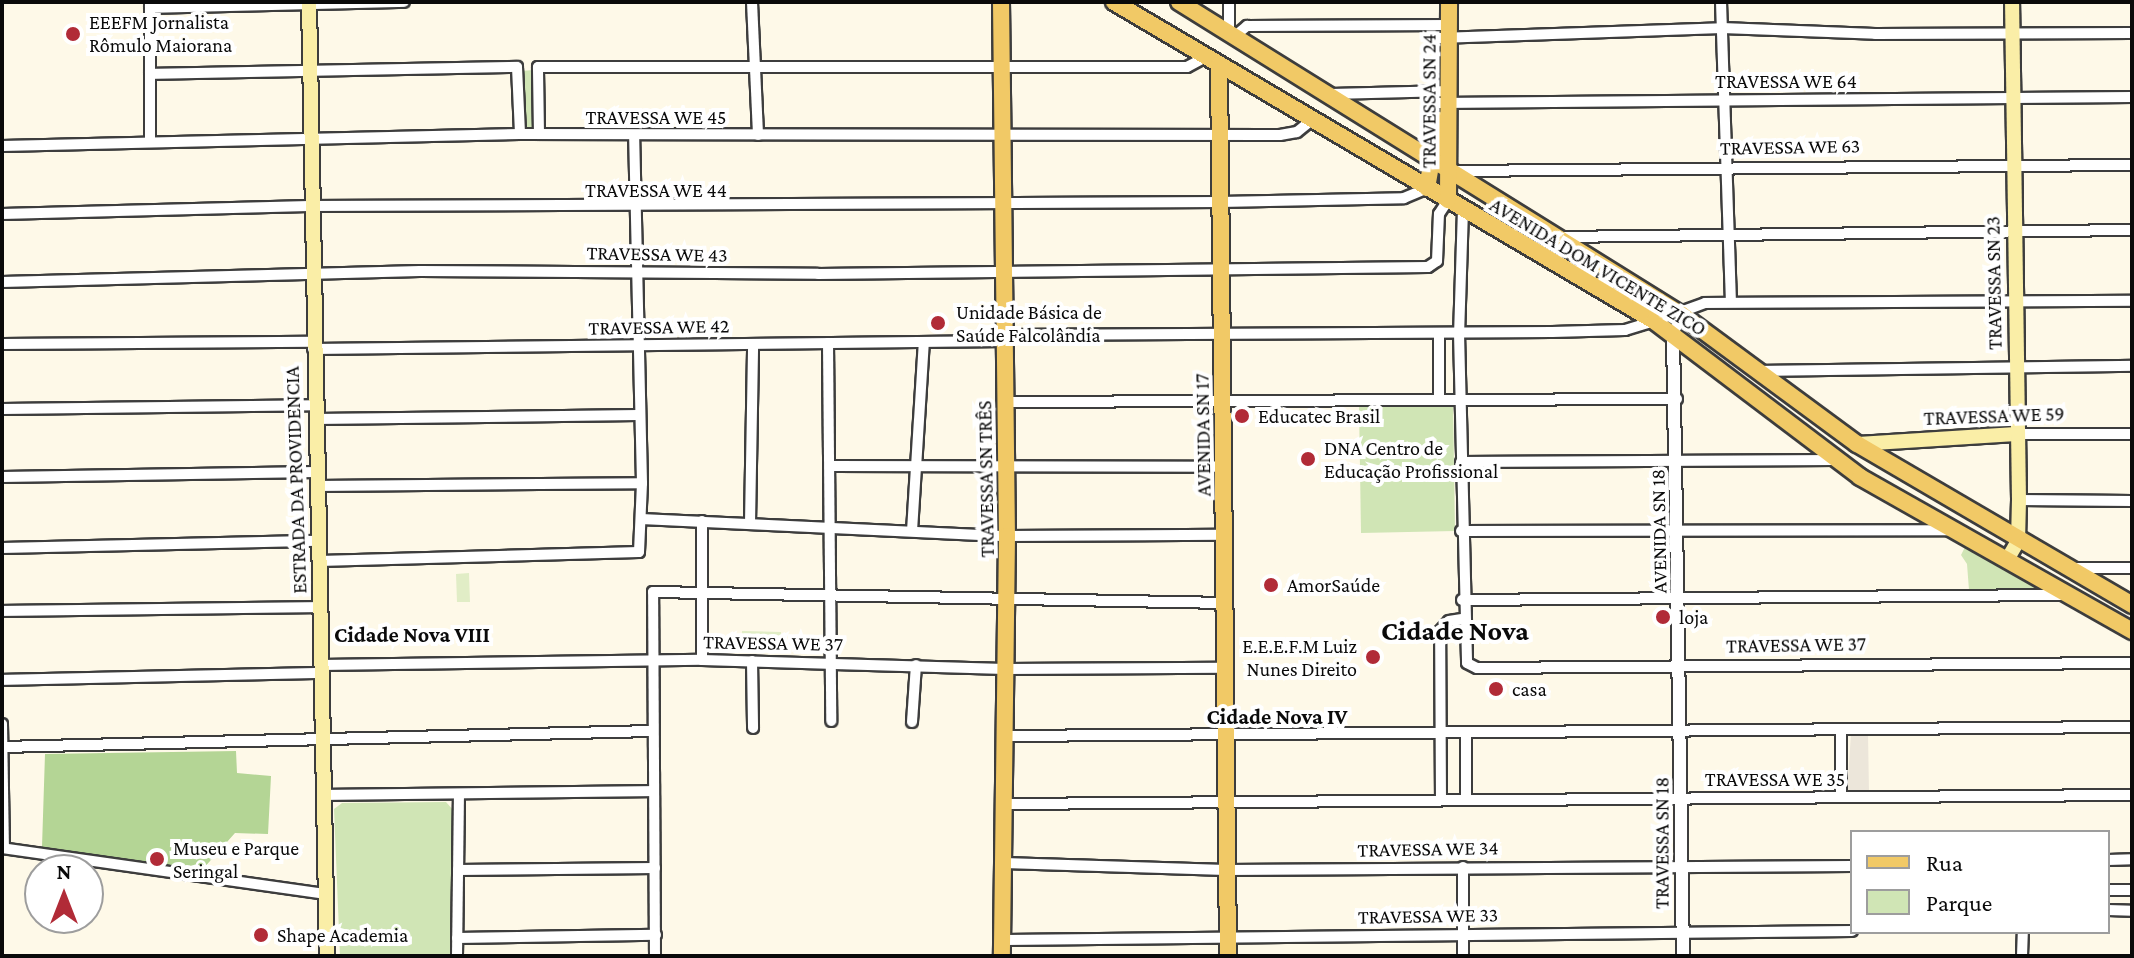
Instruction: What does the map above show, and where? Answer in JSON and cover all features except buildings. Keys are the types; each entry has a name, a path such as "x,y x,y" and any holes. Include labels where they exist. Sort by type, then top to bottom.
{"main road":[{"name":"TRAVESSA SN TRÊS","path":"1001,2 1007,536 1004,948"},
{"name":"AVENIDA DOM VICENTE ZICO","path":"1114,2 1654,321 1836,460 2132,631"},
{"name":"AVENIDA DOM VICENTE ZICO","path":"1179,2 1682,315 1857,444 2063,568 2132,605"},
{"name":"TRAVESSA SN 24","path":"1439,2 1444,31 1442,167 1448,200"},
{"name":"TRAVESSA SN 24","path":"1444,31 1449,2"},
{"name":"TRAVESSA SN 23","path":"2007,560 2018,541 2019,500 2012,231 2012,2"},
{"name":"ESTRADA DA PROVIDENCIA","path":"309,3 309,206 327,956"},
{"name":"AVENIDA SN 17","path":"1213,61 1220,134 1228,956"},
{"path":"1373,157 1395,149 1393,133"},
{"name":"TRAVESSA SN 24","path":"1427,188 1442,167"},
{"name":"TRAVESSA WE 59","path":"1857,444 2017,434"}],"street":[{"path":"150,141 150,5 404,2"},
{"path":"752,2 758,135"},
{"path":"1229,2 1232,34 1247,26 1444,31 1722,28 2132,33"},
{"path":"1721,2 1731,302"},
{"path":"539,134 538,67 1187,67 1213,61"},
{"path":"150,74 517,67 520,134"},
{"name":"TRAVESSA WE 64","path":"1331,94 1444,97 2132,97"},
{"path":"1003,133 1288,134 1312,120"},
{"name":"TRAVESSA WE 45","path":"2,146 520,134 1003,133"},
{"path":"319,561 639,552 642,483 638,415 640,345 634,135"},
{"name":"TRAVESSA WE 63","path":"1442,167 2132,165"},
{"path":"1002,204 1404,198 1427,188"},
{"path":"1003,269 1431,266 1437,261 1439,214 1448,200"},
{"name":"TRAVESSA WE 44","path":"2,214 309,206 635,208 1002,204"},
{"path":"1441,800 1440,631 1449,621 1462,619 1459,333 1463,209"},
{"path":"1556,237 2132,230"},
{"name":"TRAVESSA WE 43","path":"2,282 311,273 638,271 818,274 1003,269"},
{"path":"1673,333 1682,315 1698,304 2132,301"},
{"path":"1005,338 1625,330 1654,321"},
{"path":"1439,333 1439,398"},
{"name":"AVENIDA SN 18","path":"1673,333 1677,399 1681,729"},
{"name":"TRAVESSA WE 42","path":"2,344 640,345 924,342 1005,338"},
{"path":"912,531 913,466 924,342"},
{"path":"828,343 831,721"},
{"path":"750,523 753,344"},
{"path":"1761,371 2016,365 2132,366"},
{"path":"1005,402 1677,399"},
{"path":"2,409 638,415"},
{"name":"TRAVESSA WE 59","path":"2017,434 2132,434"},
{"path":"1461,462 1678,464 1836,460"},
{"path":"831,466 1004,469 1223,467"},
{"path":"2,477 642,483"},
{"path":"2019,500 2132,501"},
{"path":"641,519 1007,536 1224,535"},
{"path":"702,521 702,660"},
{"path":"1461,531 1954,530"},
{"path":"2,548 318,541"},
{"path":"2063,568 2132,568"},
{"path":"655,956 653,592 1007,602 1224,603"},
{"path":"1462,600 2069,595"},
{"path":"2,611 320,607"},
{"name":"TRAVESSA WE 37","path":"1462,619 1464,658 1477,668 2132,663"},
{"name":"TRAVESSA WE 37","path":"2,680 654,660 831,662 1005,669 1224,668"},
{"path":"752,661 753,728"},
{"path":"912,722 916,665"},
{"path":"2,724 3,848 327,894"},
{"path":"1006,736 1441,735 1681,729 2132,727"},
{"name":"TRAVESSA SN 18","path":"1681,729 1683,956"},
{"path":"1841,730 1841,797"},
{"path":"2,747 653,731"},
{"path":"1466,734 1466,800"},
{"path":"325,795 654,791"},
{"path":"457,956 459,794"},
{"name":"TRAVESSA WE 35","path":"1226,801 2132,795"},
{"path":"1007,804 1226,801"},
{"path":"2110,860 2132,859"},
{"name":"TRAVESSA WE 34","path":"1004,863 1226,870 1850,866"},
{"path":"1463,867 1463,956"},
{"path":"458,870 655,868"},
{"path":"2110,890 2132,890"},
{"path":"2110,910 2132,911"},
{"name":"TRAVESSA WE 33","path":"1004,948 1228,937 1850,931"},
{"path":"2022,956 2023,934"},
{"path":"457,938 656,935"}],"green space":[{"path":"533,70 533,128 522,129 522,71"},
{"path":"1453,402 1455,531 1361,533 1359,404"},
{"path":"1966,545 2037,586 2026,593 1969,590 1967,564 1961,555"},
{"path":"469,573 470,602 457,602 456,574"},
{"path":"742,631 781,632 781,652 741,651"},
{"path":"236,751 237,773 271,776 268,834 235,833 202,870 42,847 45,754"},
{"path":"446,802 454,811 452,956 340,956 334,809 342,803"}],"shaded area":[{"path":"1851,734 1868,734 1869,792 1847,793"}],"place":[{"name":"EEEFM Jornalista Rômulo Maiorana","path":"73,34"},
{"name":"Unidade Básica de Saúde Falcolândia","path":"938,323"},
{"name":"Educatec Brasil","path":"1242,416"},
{"name":"DNA Centro de Educação Profissional","path":"1308,459"},
{"name":"AmorSaúde","path":"1271,585"},
{"name":"loja","path":"1663,617"},
{"name":"E.E.E.F.M Luiz Nunes Direito","path":"1373,657"},
{"name":"casa","path":"1496,689"},
{"name":"Museu e Parque Seringal","path":"157,859"},
{"name":"Shape Academia","path":"261,935"}],"district":[{"name":"Cidade Nova","path":"1455,631"},
{"name":"Cidade Nova VIII","path":"412,635"},
{"name":"Cidade Nova IV","path":"1277,717"}]}
